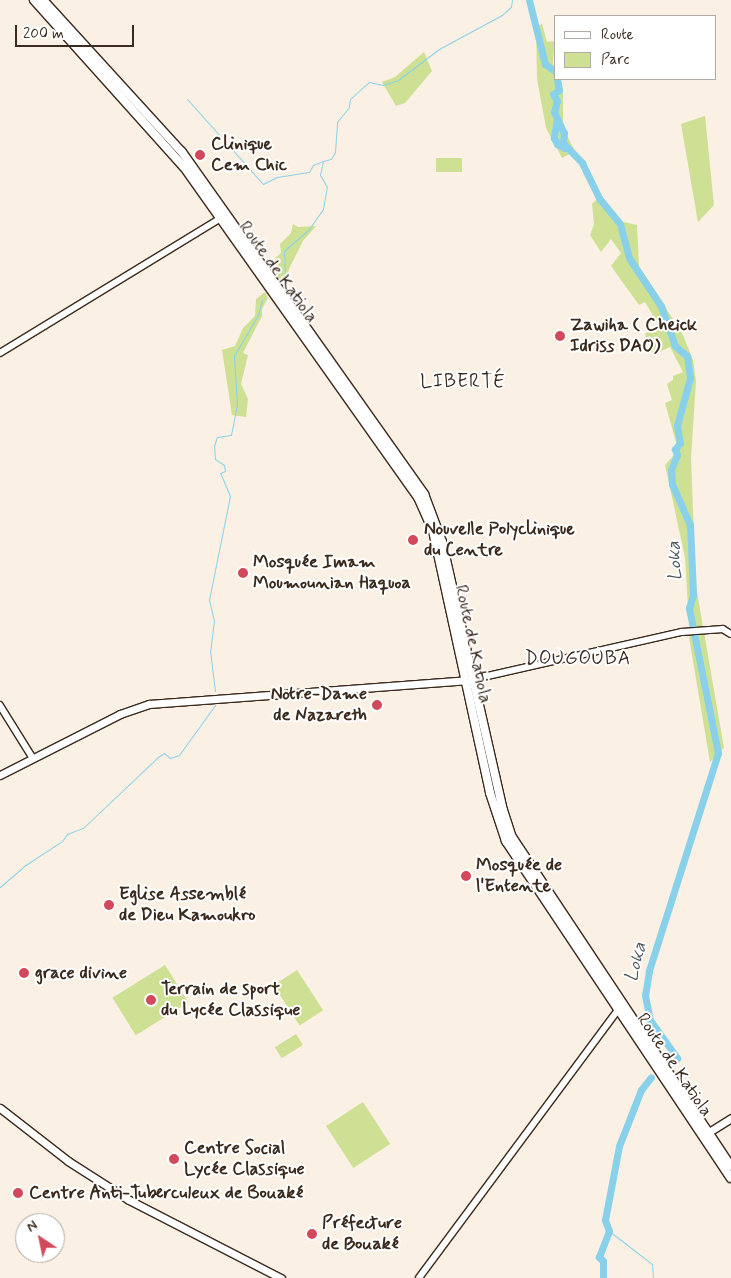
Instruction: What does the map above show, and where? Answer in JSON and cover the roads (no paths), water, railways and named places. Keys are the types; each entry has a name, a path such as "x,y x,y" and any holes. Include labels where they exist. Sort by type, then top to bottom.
{"highway":[{"name":"Route de Katiola","path":"34,0 167,144 224,217"},
{"name":"Route de Katiola","path":"43,0 172,140 418,497 432,531 469,680 490,793 506,841 705,1134 731,1178"},
{"name":"Route de Katiola","path":"705,1134 731,1166"}],"main road":[{"path":"0,774 120,714 149,704 469,680"},
{"path":"0,1108 68,1161 129,1200 281,1278"},
{"path":"705,1134 731,1118"}],"street":[{"path":"0,353 224,217"},
{"path":"469,680 690,630 722,629 731,634"},
{"path":"0,705 33,758"},
{"path":"419,1278 620,1007"}],"waterway":[{"path":"285,277 284,251 309,229 323,209 327,187 320,175 323,161 331,159 335,152 337,122 349,107 350,99 369,82 383,85 398,80 439,49 502,15 511,7 512,0"},
{"name":"Loka","path":"529,0 545,64 554,70"},
{"name":"Loka","path":"557,80 559,90 553,94 557,101 554,112 564,133 563,143 582,163 599,198 620,224 629,258 661,306 675,346 687,356 690,378 677,426 680,443 675,449 677,455 671,470 672,484 690,525 693,595 689,608 718,753 649,971 645,995 650,1020 677,1058 668,1066"},
{"path":"187,99 263,184 277,177 309,172 313,165 323,161"},
{"path":"557,118 554,138 557,144 565,148"},
{"path":"215,691 210,653 214,621 209,600 230,496 220,473 225,471 224,465 215,459 214,446 217,437 231,435 237,404 234,356 258,315 262,300"},
{"path":"0,887 24,866 62,841 67,834 83,828 158,757 164,753 170,758 179,755 215,705"},
{"name":"Loka","path":"603,1278 603,1261 599,1257 609,1231 605,1220 619,1146 641,1090 651,1077"},
{"path":"609,1231 652,1264 653,1278"}],"place":[{"name":"Clinique Cem Chic","path":"200,155"},
{"name":"Zawiha ( Cheick Idriss DAO)","path":"560,336"},
{"name":"Nouvelle Polyclinique du Centre","path":"413,540"},
{"name":"Mosquée Imam Moumounian Haquoa","path":"243,573"},
{"name":"Notre-Dame de Nazareth","path":"377,705"},
{"name":"Mosquée de l'Entente","path":"466,876"},
{"name":"Eglise Assemblé de Dieu Kamoukro","path":"109,905"},
{"name":"grace divine","path":"24,973"},
{"name":"Terrain de sport du Lycée Classique","path":"151,1000"},
{"name":"Centre Social Lycée Classique","path":"174,1159"},
{"name":"Centre Anti-Tuberculeux de Bouaké","path":"18,1193"},
{"name":"Préfecture de Bouaké","path":"312,1234"}],"district":[{"name":"LIBERTÉ","path":"463,382"},
{"name":"DOUGOUBA","path":"578,659"}]}
